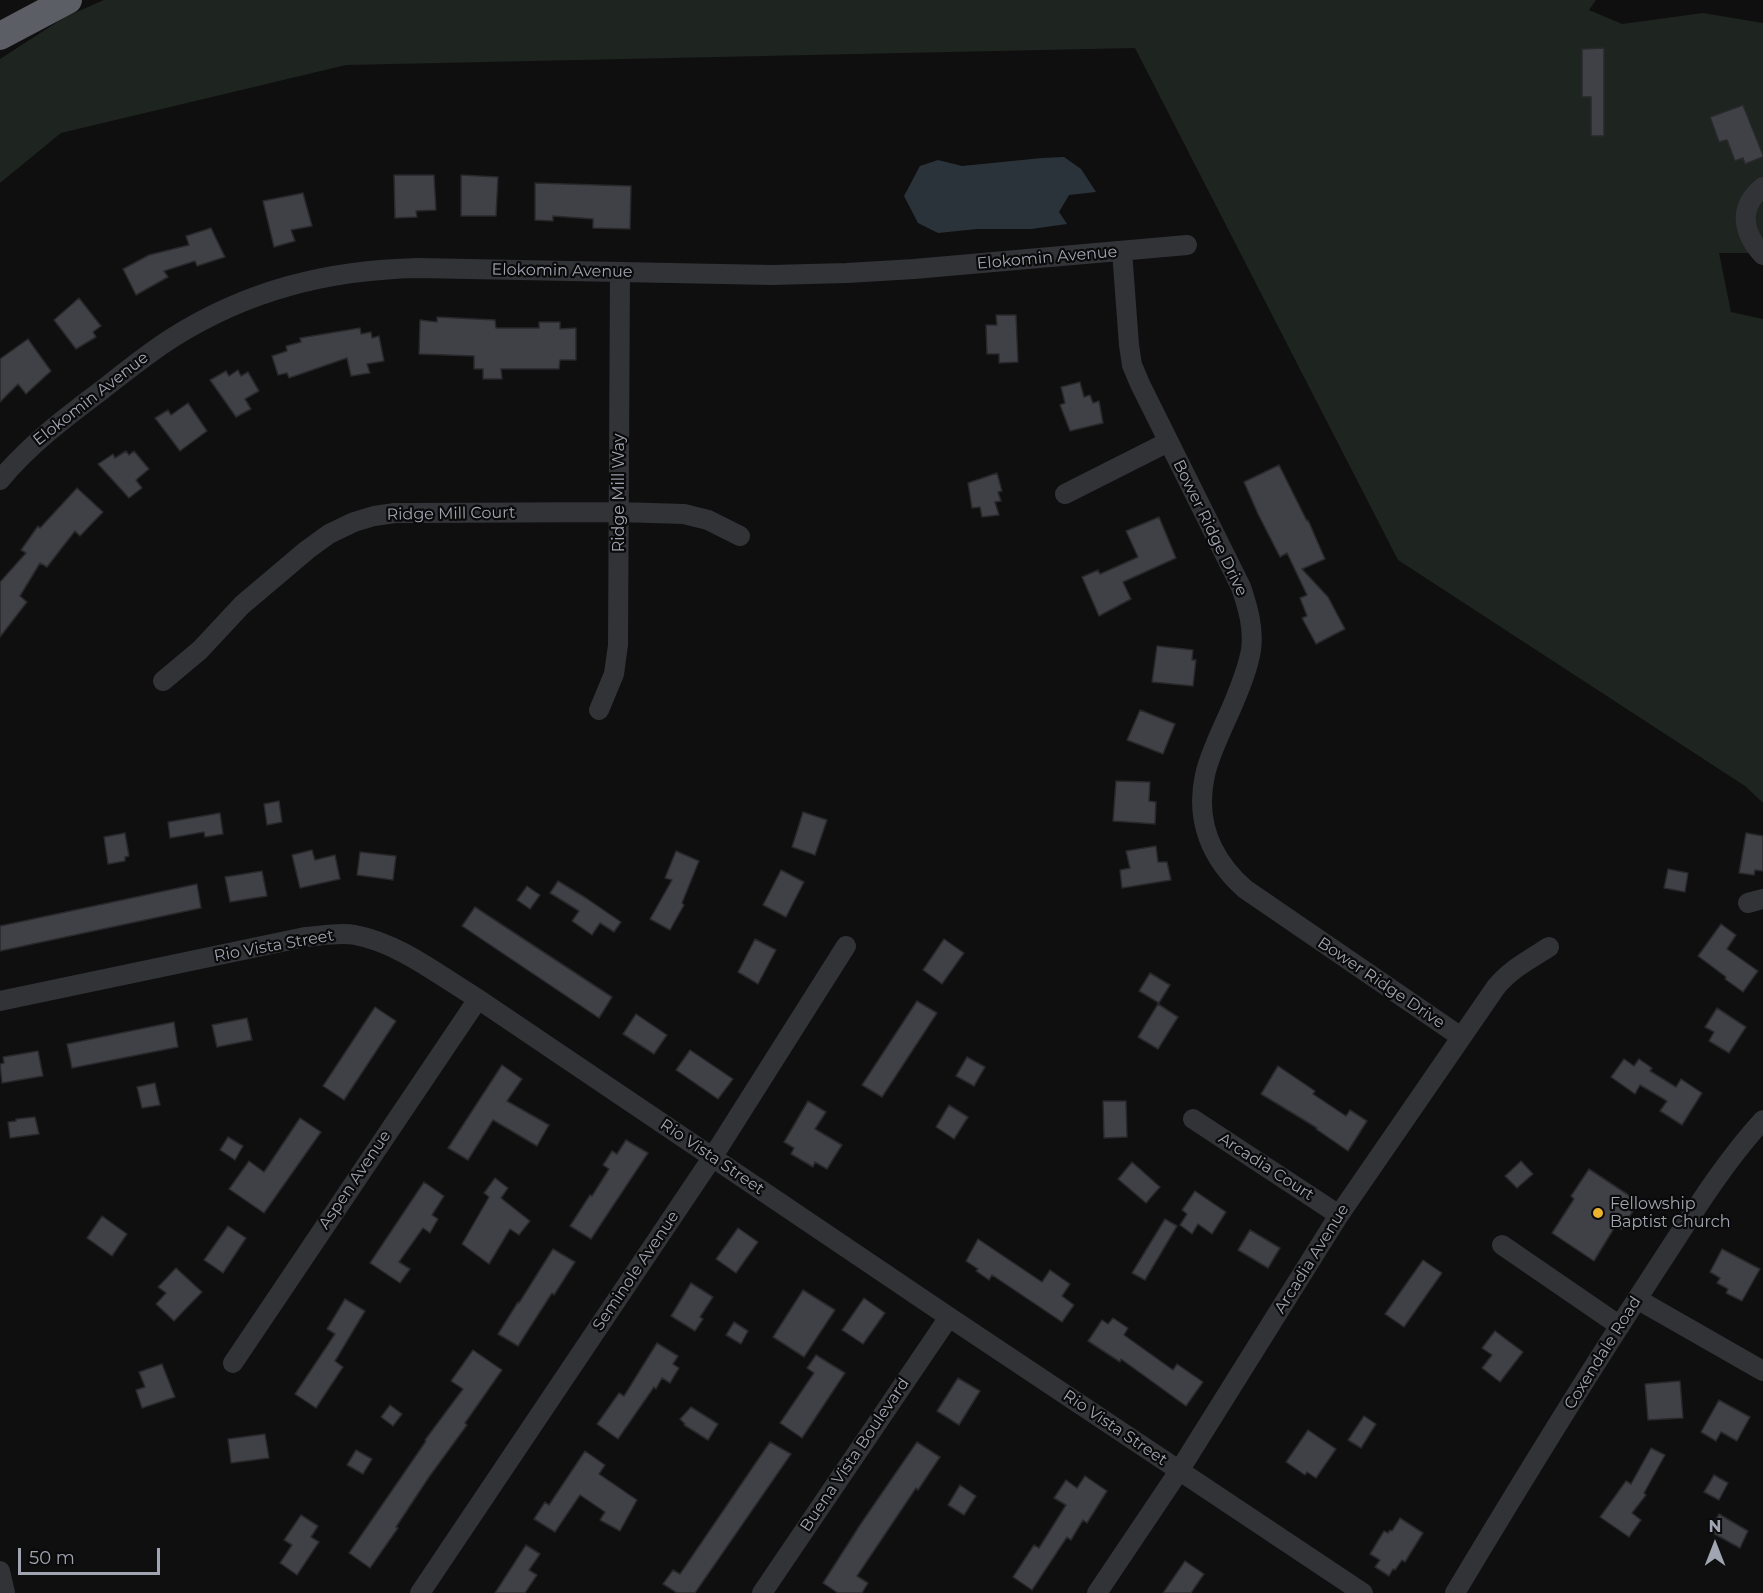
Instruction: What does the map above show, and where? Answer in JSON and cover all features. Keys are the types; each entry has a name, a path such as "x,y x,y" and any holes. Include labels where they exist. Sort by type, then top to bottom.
{"highway":[{"path":"0,36 68,0"}],"street":[{"path":"1763,187 1749,203 1745,216 1747,231 1754,245 1763,255"},
{"name":"Elokomin Avenue","path":"0,480 36,442 153,351 225,309 257,296 326,276 380,269 418,268 772,275 914,269 1187,246"},
{"name":"Bower Ridge Drive","path":"1122,251 1126,324 1132,365 1240,587 1252,629 1251,649 1246,668 1206,773 1202,794 1203,817 1208,838 1218,859 1230,876 1245,889 1461,1037"},
{"name":"Ridge Mill Way","path":"599,711 614,674 618,645 620,272"},
{"path":"1065,494 1168,442"},
{"name":"Ridge Mill Court","path":"163,681 200,650 242,604 307,550 329,534 354,522 374,516 395,513 684,514 708,520 740,536"},
{"name":"Rio Vista Street","path":"0,1001 305,938 353,934 377,940 399,950 478,999 1363,1593"},
{"name":"Seminole Avenue","path":"420,1593 712,1158 846,946"},
{"name":"Arcadia Avenue","path":"1097,1593 1179,1471 1339,1215 1461,1037 1504,977 1549,947"},
{"name":"Aspen Avenue","path":"233,1363 478,999"},
{"name":"Arcadia Court","path":"1193,1119 1339,1215"},
{"name":"Coxendale Road","path":"1455,1593 1636,1299 1718,1176 1763,1120"},
{"path":"1502,1245 1620,1326"},
{"path":"1636,1299 1763,1371"},
{"name":"Buena Vista Boulevard","path":"762,1593 949,1317"},
{"path":"0,1571 5,1593"}],"shaded area":[{"path":"104,0 1596,0 1589,10 1622,24 1703,13 1763,23 1763,253 1719,253 1731,312 1763,319 1763,803 1745,786 1398,560 1135,48 346,65 61,133 0,183 0,59 65,17"},
{"path":"1064,157 1081,169 1096,192 1069,195 1059,212 1067,224 1031,229 977,229 938,233 918,223 904,196 920,166 938,160 962,166"}],"building":[{"path":"1604,48 1604,136 1591,136 1591,97 1582,97 1582,49"},
{"path":"1743,105 1763,155 1745,164 1743,158 1735,161 1727,140 1719,142 1710,117"},
{"path":"394,175 434,175 436,210 416,211 417,217 395,218"},
{"path":"461,175 498,177 496,216 461,216"},
{"path":"535,183 631,186 630,229 593,228 593,219 553,216 553,221 535,220"},
{"path":"303,193 312,226 291,230 295,241 274,247 263,201"},
{"path":"211,228 225,257 197,266 195,261 164,271 168,277 136,295 123,269 149,255 189,245 186,236"},
{"path":"79,298 101,326 93,332 96,337 76,349 54,320"},
{"path":"996,315 1016,315 1018,362 999,363 999,354 987,354 986,325 997,325"},
{"path":"437,317 495,320 496,328 539,328 539,322 560,322 560,329 576,328 576,360 560,360 559,369 501,369 502,379 483,379 483,369 474,369 474,356 419,354 420,320 437,322"},
{"path":"360,328 361,334 371,332 372,338 379,336 384,361 367,364 370,373 351,376 347,358 289,378 287,373 278,375 272,356 287,351 286,346 301,342 300,338"},
{"path":"28,339 51,371 26,394 18,384 0,402 0,359"},
{"path":"238,370 241,376 248,372 259,391 245,399 251,409 236,417 210,380 226,371 229,376"},
{"path":"1080,382 1084,397 1090,395 1093,403 1099,401 1103,423 1070,431 1060,405 1065,403 1061,387"},
{"path":"188,403 207,431 180,451 155,418 168,410 171,415"},
{"path":"126,451 129,455 134,451 149,469 136,480 142,488 129,498 98,464 113,454 115,458"},
{"path":"1279,465 1308,520 1325,559 1302,569 1328,597 1345,629 1316,644 1302,618 1307,616 1300,598 1307,595 1287,553 1280,557 1244,482"},
{"path":"997,473 1002,491 998,492 1001,501 995,502 999,515 982,517 980,507 972,508 968,483"},
{"path":"77,488 103,512 80,536 75,531 47,567 40,563 20,596 27,602 0,637 0,582 26,553 21,550 38,526 40,528"},
{"path":"1159,517 1176,558 1123,582 1131,599 1099,616 1082,577 1098,570 1100,574 1138,557 1126,531"},
{"path":"1157,646 1193,650 1192,660 1196,660 1193,686 1152,682"},
{"path":"1140,710 1175,724 1163,754 1127,740"},
{"path":"1116,781 1150,782 1149,801 1156,802 1155,824 1113,821"},
{"path":"279,801 282,822 267,825 264,804"},
{"path":"803,812 827,820 815,855 792,847"},
{"path":"220,813 223,834 205,837 204,832 170,838 168,822"},
{"path":"125,833 129,856 125,857 125,861 108,864 104,837"},
{"path":"1746,833 1763,836 1763,871 1755,870 1754,875 1739,873"},
{"path":"1156,846 1158,862 1167,862 1171,880 1122,888 1120,870 1130,868 1126,851"},
{"path":"312,850 315,860 335,855 340,879 300,888 292,855"},
{"path":"676,851 699,861 682,903 684,905 670,930 650,919 672,880 665,878"},
{"path":"360,852 396,856 393,880 357,875"},
{"path":"1668,869 1688,873 1685,892 1664,888"},
{"path":"781,870 804,882 786,917 763,905"},
{"path":"262,871 267,896 230,902 225,877"},
{"path":"558,881 621,922 614,932 600,923 592,935 572,921 579,911 550,893"},
{"path":"197,884 201,908 0,951 0,926"},
{"path":"527,886 540,895 530,909 517,900"},
{"path":"475,907 612,997 599,1018 462,926"},
{"path":"1721,924 1736,935 1727,949 1758,971 1743,992 1698,956"},
{"path":"755,939 776,950 758,984 738,972"},
{"path":"944,939 964,953 942,984 923,970"},
{"path":"1150,973 1170,985 1159,1003 1139,991"},
{"path":"917,1001 937,1013 882,1097 862,1085"},
{"path":"1158,1004 1178,1017 1158,1049 1138,1037"},
{"path":"375,1007 396,1021 344,1100 323,1086"},
{"path":"1717,1008 1746,1027 1729,1053 1709,1041 1714,1032 1705,1027"},
{"path":"636,1014 667,1035 654,1054 623,1034"},
{"path":"247,1018 252,1040 217,1047 212,1025"},
{"path":"174,1022 178,1047 72,1068 67,1044"},
{"path":"690,1050 733,1079 718,1099 676,1070"},
{"path":"38,1051 43,1076 2,1083 0,1064 4,1063 3,1057"},
{"path":"967,1057 985,1067 974,1086 956,1076"},
{"path":"1624,1059 1634,1066 1639,1059 1652,1068 1650,1071 1676,1087 1681,1079 1702,1093 1682,1125 1660,1111 1667,1101 1640,1085 1635,1094 1611,1077"},
{"path":"502,1065 522,1079 507,1101 549,1125 537,1146 493,1120 468,1160 448,1148"},
{"path":"1278,1066 1315,1091 1313,1094 1346,1116 1350,1110 1367,1121 1348,1151 1317,1128 1261,1094"},
{"path":"155,1083 160,1105 142,1108 137,1087"},
{"path":"808,1101 826,1112 815,1129 842,1145 827,1169 815,1162 813,1167 791,1154 794,1148 784,1142"},
{"path":"1103,1101 1126,1101 1127,1137 1104,1138"},
{"path":"949,1105 968,1117 954,1139 936,1127"},
{"path":"35,1117 39,1134 10,1138 8,1122"},
{"path":"300,1118 321,1132 264,1213 229,1189 249,1161 264,1172"},
{"path":"228,1137 243,1146 235,1160 220,1150"},
{"path":"626,1140 648,1153 591,1239 570,1226 609,1169 603,1165 612,1151 617,1154"},
{"path":"1521,1161 1533,1174 1517,1188 1505,1176"},
{"path":"1132,1162 1160,1187 1146,1203 1118,1179"},
{"name":"Fellowship Baptist Church","path":"1589,1169 1639,1202 1621,1229 1616,1225 1594,1261 1552,1233 1574,1199 1571,1196"},
{"path":"495,1178 508,1188 501,1198 530,1221 519,1235 510,1229 489,1264 462,1244 489,1197 484,1193"},
{"path":"424,1182 444,1196 432,1215 438,1219 430,1233 423,1228 399,1262 410,1269 400,1283 370,1263"},
{"path":"1195,1191 1226,1212 1212,1234 1198,1224 1192,1234 1180,1225 1187,1214 1182,1210"},
{"path":"102,1216 127,1234 112,1256 87,1238"},
{"path":"1165,1219 1177,1226 1145,1280 1132,1273"},
{"path":"228,1226 246,1238 223,1273 204,1260"},
{"path":"738,1228 758,1242 736,1273 716,1259"},
{"path":"1250,1230 1280,1248 1268,1268 1238,1250"},
{"path":"978,1239 1042,1282 1050,1270 1070,1284 1062,1296 1074,1305 1062,1322 992,1275 989,1280 976,1271 978,1269 966,1261"},
{"path":"553,1249 575,1262 518,1346 498,1334"},
{"path":"1722,1249 1760,1269 1742,1301 1726,1293 1728,1289 1717,1283 1720,1278 1710,1272"},
{"path":"1423,1260 1442,1273 1404,1327 1385,1314"},
{"path":"176,1268 202,1292 174,1321 156,1304 166,1293 158,1287"},
{"path":"691,1283 713,1297 700,1317 703,1319 695,1331 671,1316"},
{"path":"803,1290 835,1310 804,1357 773,1337"},
{"path":"864,1298 885,1313 863,1344 842,1330"},
{"path":"345,1299 365,1311 335,1361 343,1367 316,1408 295,1394 335,1334 327,1329"},
{"path":"1113,1318 1128,1328 1124,1335 1173,1370 1177,1364 1203,1382 1186,1406 1121,1359 1120,1362 1088,1341 1102,1320 1108,1324"},
{"path":"734,1322 748,1331 741,1344 726,1335"},
{"path":"1495,1331 1523,1352 1500,1382 1482,1368 1492,1355 1482,1348"},
{"path":"657,1343 678,1356 673,1364 679,1368 670,1383 662,1378 656,1389 654,1387 618,1439 597,1424 619,1393 624,1396"},
{"path":"473,1350 502,1370 370,1568 349,1553 425,1440 463,1389 451,1381"},
{"path":"816,1355 845,1373 802,1438 780,1423 814,1373 807,1368"},
{"path":"162,1364 175,1397 142,1408 136,1390 145,1387 139,1372"},
{"path":"958,1378 980,1391 959,1425 937,1411"},
{"path":"1680,1381 1683,1418 1648,1420 1645,1384"},
{"path":"1719,1400 1750,1417 1737,1441 1721,1432 1716,1441 1701,1432"},
{"path":"390,1405 402,1414 393,1426 381,1417"},
{"path":"691,1407 718,1424 708,1440 684,1425 680,1419"},
{"path":"1364,1416 1376,1424 1361,1448 1348,1440"},
{"path":"1308,1430 1336,1449 1316,1478 1307,1472 1305,1475 1286,1462"},
{"path":"265,1434 269,1458 231,1463 228,1439"},
{"path":"770,1442 791,1454 695,1593 677,1593 663,1584 673,1570 680,1574"},
{"path":"917,1442 940,1457 918,1490 916,1488 857,1576 868,1583 862,1593 838,1593 823,1583"},
{"path":"1651,1448 1665,1455 1644,1493 1646,1495 1632,1513 1641,1520 1629,1537 1600,1517 1626,1481 1631,1484"},
{"path":"356,1450 372,1459 363,1474 347,1465"},
{"path":"585,1451 605,1465 599,1474 637,1500 620,1531 600,1520 605,1512 580,1495 555,1532 534,1519 545,1502 549,1505"},
{"path":"1714,1475 1728,1483 1719,1500 1704,1492"},
{"path":"1085,1476 1107,1491 1087,1523 1083,1520 1071,1540 1067,1537 1032,1590 1013,1577 1034,1545 1039,1548 1066,1505 1054,1498 1066,1480 1077,1488"},
{"path":"960,1485 976,1496 964,1515 948,1505"},
{"path":"1719,1514 1748,1531 1740,1548 1709,1531"},
{"path":"301,1515 318,1526 311,1537 319,1542 297,1575 280,1563 292,1545 284,1540"},
{"path":"1400,1518 1423,1533 1405,1562 1402,1560 1389,1576 1375,1567 1380,1560 1370,1554 1384,1531 1388,1533 1392,1531"},
{"path":"526,1545 540,1554 529,1570 537,1575 525,1593 495,1593"},
{"path":"1185,1561 1204,1574 1191,1593 1163,1593"}],"place":[{"name":"Fellowship Baptist Church","path":"1598,1213"}]}
